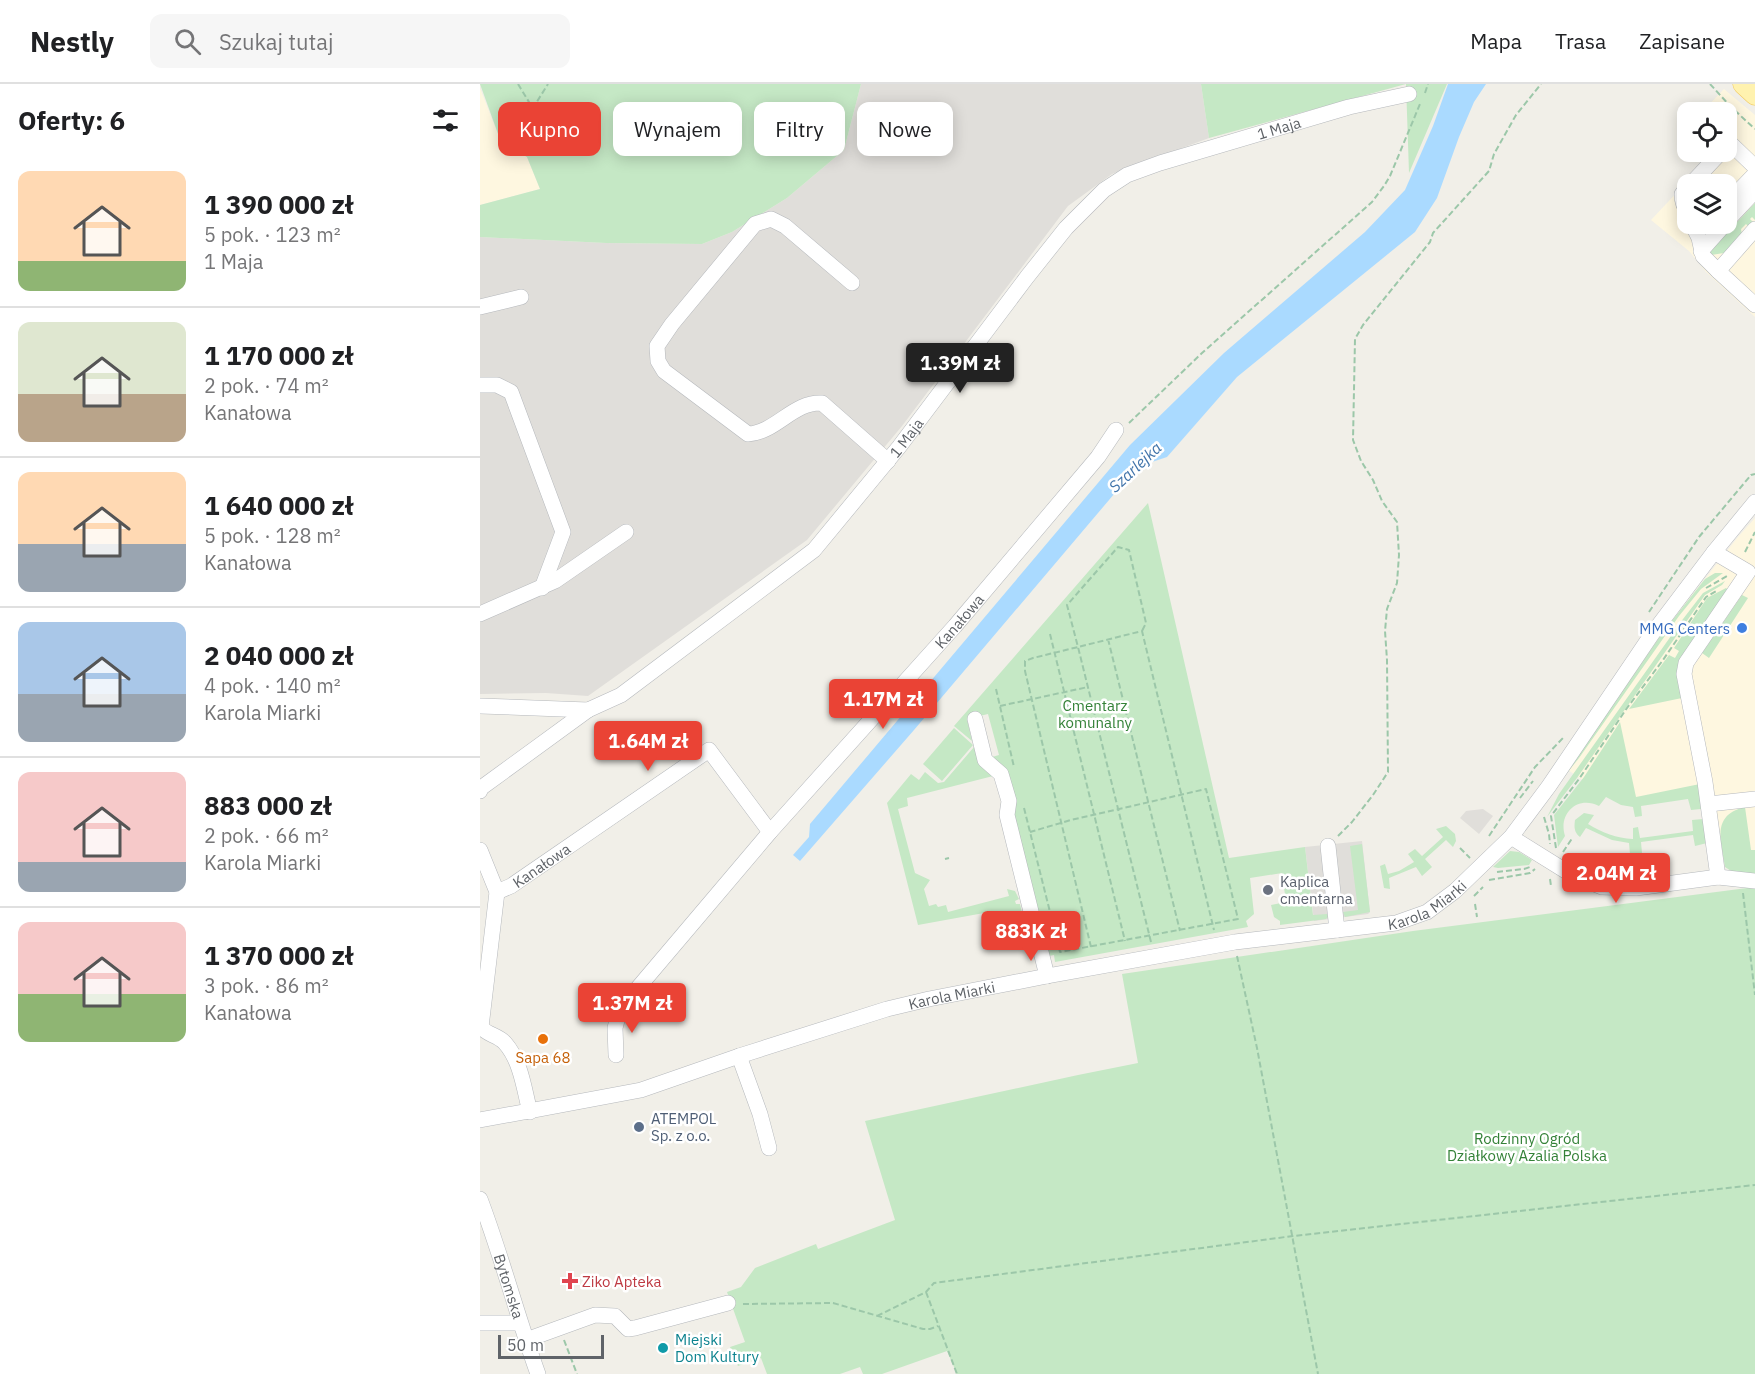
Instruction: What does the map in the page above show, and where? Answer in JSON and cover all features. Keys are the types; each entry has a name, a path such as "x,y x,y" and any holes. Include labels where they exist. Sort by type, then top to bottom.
{"main road":[{"path":"1743,84 1755,95"}],"street":[{"name":"1 Maja","path":"480,706 588,710 621,695 814,550 888,461 1066,228 1104,190 1127,176 1160,163 1349,107 1418,97"},
{"path":"1737,155 1755,167"},
{"path":"1700,174 1712,162"},
{"path":"1737,193 1755,174"},
{"path":"1737,211 1755,191"},
{"path":"852,283 785,226 771,219 755,224 672,324 657,346 658,361 664,371 748,434 759,434 812,402 822,403 888,461"},
{"path":"1718,271 1755,229"},
{"path":"1697,234 1701,250 1707,260 1755,305"},
{"path":"1701,250 1716,234"},
{"path":"480,307 521,297"},
{"path":"480,385 497,385 511,392 563,532 542,588"},
{"name":"Kanałowa","path":"616,1055 615,1028 621,1009 770,832 962,617 1098,457 1116,430"},
{"name":"Karola Miarki","path":"480,1120 641,1090 887,1009 1047,976 1234,942 1396,923 1427,912 1455,891 1511,837 1544,793 1652,634 1755,502"},
{"path":"480,615 555,581 626,532"},
{"path":"1714,552 1748,572 1686,663 1684,674 1709,804 1718,877"},
{"path":"480,791 481,788 588,710"},
{"path":"975,719 985,759 1001,774 1005,785 1009,801 1007,815 1047,976"},
{"name":"Kanałowa","path":"496,892 511,886 709,750 770,832"},
{"path":"1709,804 1755,799"},
{"path":"1511,837 1572,875 1602,887 1636,888 1718,877 1750,881"},
{"path":"1328,846 1337,930"},
{"path":"480,850 496,892 481,1027 484,1032 496,1036 505,1043 513,1055 523,1080 530,1112"},
{"path":"739,1056 770,1148"},
{"name":"Bytomska","path":"480,1199 499,1250 520,1323 538,1374"},
{"path":"526,1340 595,1315 615,1316 628,1329 728,1303"},
{"path":"480,1323 520,1323"}],"path":[{"path":"518,84 529,102"},
{"path":"537,102 548,84"},
{"path":"1116,430 1130,423 1202,353 1372,202 1390,176 1418,97 1428,84"},
{"path":"1328,846 1352,822 1388,772 1385,631 1387,609 1397,583 1399,555 1396,522 1361,461 1353,440 1355,339 1363,325 1430,242 1433,233 1489,171 1494,154 1516,115 1541,84"},
{"path":"1710,84 1755,129"},
{"path":"1646,616 1699,537 1751,475 1755,474"},
{"path":"1744,553 1755,532"},
{"path":"1152,944 1067,605 1118,547 1129,550 1146,622 1142,631 1215,933"},
{"path":"1573,837 1561,855 1556,849 1551,816 1627,708 1664,660 1706,597 1726,585"},
{"path":"1091,947 1025,671 1026,661 1142,631"},
{"path":"1050,634 1125,941"},
{"path":"1108,639 1180,931"},
{"path":"1000,706 1088,687"},
{"path":"996,689 1016,774"},
{"path":"1489,837 1535,767 1565,735"},
{"path":"1024,809 1060,952 1238,919 1206,789 1095,814 1030,832"},
{"path":"1460,848 1473,861"},
{"path":"945,859 949,858"},
{"path":"1497,872 1528,868 1532,863 1537,866"},
{"path":"1474,896 1484,885 1486,876"},
{"path":"1750,881 1742,889 1755,995"},
{"path":"1475,904 1477,917"},
{"path":"1236,952 1318,1374"},
{"path":"877,1316 926,1292 934,1283 1293,1236 1755,1185"},
{"path":"926,1292 957,1374"},
{"path":"728,1303 755,1305 833,1303 923,1329 939,1326"},
{"path":"560,1328 577,1374"}],"shaded area":[{"path":"861,84 1201,84 1209,138 1112,174 1068,206 902,426 807,540 588,696 546,693 480,694 480,237 606,243 702,244 732,232 787,198 837,156 845,156 845,146"},
{"path":"480,88 498,134 498,156 527,157 540,189 480,205"},
{"path":"1724,89 1755,115 1755,317 1706,272 1689,251 1651,220 1677,192 1677,234 1737,234 1737,174 1694,174 1706,162 1737,162 1737,102 1712,102"},
{"path":"1755,518 1755,877 1725,867 1714,794 1631,805 1605,795 1568,770 1663,632"},
{"path":"1483,809 1493,816 1479,834 1460,818 1466,811"},
{"path":"1362,841 1370,912 1314,921 1305,847"}],"green space":[{"path":"480,84 861,84 845,146 845,102 754,102 754,156 837,156 787,198 732,232 702,244 606,243 480,237 480,205 540,189 525,156 601,156 601,102 498,102 498,134"},
{"path":"1201,84 1406,84 1209,138"},
{"path":"1406,84 1447,84 1409,173"},
{"path":"1755,203 1755,220 1752,217 1750,219 1754,223 1748,226 1746,224 1741,229 1742,235 1724,253 1711,255 1710,251 1726,234 1737,234 1737,222"},
{"name":"Cmentarz komunalny","path":"1148,503 1229,858 1305,847 1313,915 1327,914 1328,917 1280,925 1280,921 1274,917 1271,905 1286,902 1282,873 1250,878 1254,914 1246,921 1248,927 1055,962 1054,955 1049,956 997,775 907,798 908,806 898,809 915,873 930,880 924,889 929,906 946,905 948,912 1009,896 1007,889 1015,891 1019,899 1015,901 1016,904 1020,904 1023,917 1004,921 1003,917 997,918 995,911 918,925 887,803 911,774 919,780 925,772 938,783 944,782 974,747 978,761 999,755 988,714 967,719 972,741 954,726"},
{"path":"1715,573 1723,573 1701,589 1679,616 1556,787 1663,632 1705,579"},
{"path":"1725,581 1705,595 1577,778 1547,817 1559,794 1683,619 1703,593"},
{"path":"1726,588 1729,591 1680,662 1682,698 1629,709 1669,655 1675,658 1679,651 1674,648 1707,598"},
{"path":"1742,595 1748,598 1709,658 1702,653"},
{"path":"1620,722 1636,797 1700,784 1701,809 1691,810 1688,799 1641,806 1642,816 1635,817 1633,807 1621,805 1606,797 1599,806 1583,803 1571,809 1567,814 1564,820 1565,836 1558,847 1554,815 1584,777"},
{"path":"954,728 973,745 942,781 923,764"},
{"path":"1745,807 1751,850 1755,850 1755,877 1731,871 1725,867 1722,848 1723,823 1727,816"},
{"path":"1584,813 1594,815 1588,824 1615,836 1633,839 1633,828 1638,827 1640,838 1693,831 1692,820 1703,819 1707,843 1695,846 1693,835 1641,842 1642,853 1630,854 1629,843 1612,840 1586,828 1580,837 1575,829 1575,820"},
{"path":"1446,826 1455,834 1456,841 1453,847 1446,840 1425,859 1432,867 1422,876 1416,867 1389,878 1390,889 1384,888 1380,866 1385,864 1388,874 1399,871 1414,862 1408,854 1415,849 1422,856 1443,837 1436,829"},
{"path":"1362,844 1370,912 1345,917 1343,912 1358,910 1350,846"},
{"path":"1510,851 1519,852 1532,860 1529,865 1493,867"},
{"name":"Rodzinny Ogród Działkowy Azalia Polska","path":"1755,887 1755,1374 957,1374 947,1351 882,1374 863,1374 860,1367 840,1374 767,1374 761,1358 738,1366 730,1347 745,1342 727,1292 741,1287 755,1268 816,1244 818,1249 895,1220 865,1121 1138,1063 1122,974 1413,931"}],"water":[{"name":"Szarlejka","path":"1448,84 1486,84 1474,102 1437,198 1415,232 1237,377 1167,457 1137,467 800,861 793,855 809,837 810,824 1130,445 1224,353 1365,232 1405,190 1433,126"}],"place":[{"name":"MMG Centers","path":"1742,628"},
{"name":"Kaplica cmentarna","path":"1268,890"},
{"name":"Sapa 68","path":"543,1039"},
{"name":"ATEMPOL Sp. z o.o.","path":"639,1127"},
{"name":"Ziko Apteka","path":"570,1281"},
{"name":"Miejski Dom Kultury","path":"663,1348"}]}
